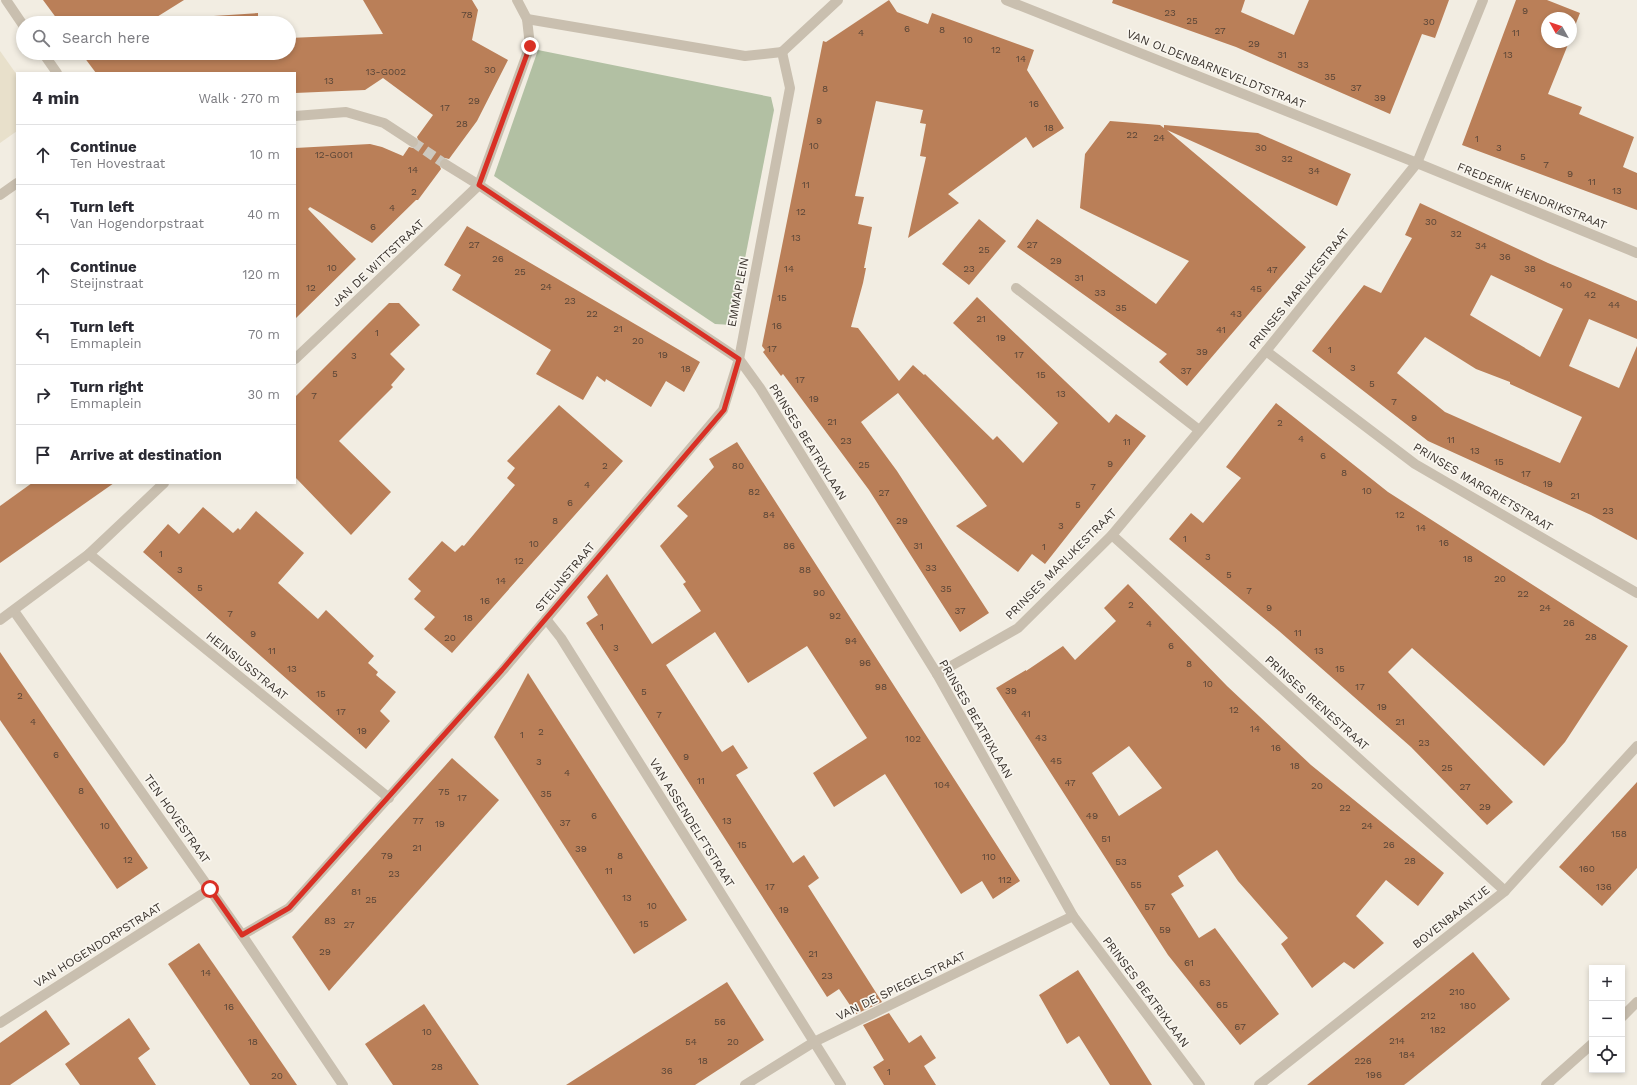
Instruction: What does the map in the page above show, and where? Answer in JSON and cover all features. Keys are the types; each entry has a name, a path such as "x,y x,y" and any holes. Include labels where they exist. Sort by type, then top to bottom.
{"street":[{"path":"6,0 17,16"},
{"path":"479,185 530,46 527,18 517,0"},
{"path":"527,18 745,56 782,52 838,0"},
{"name":"VAN OLDENBARNEVELDTSTRAAT","path":"1006,0 1417,163"},
{"name":"PRINSES MARIJKESTRAAT","path":"936,674 1018,628 1112,536 1266,351 1417,163 1483,0"},
{"name":"EMMAPLEIN","path":"739,359 790,88 782,52"},
{"path":"48,60 56,72"},
{"path":"296,116 346,112 384,123 413,142"},
{"name":"FREDERIK HENDRIKSTRAAT","path":"1417,163 1637,253"},
{"path":"445,164 479,185 739,359"},
{"path":"0,195 16,184"},
{"name":"JAN DE WITTSTRAAT","path":"296,358 479,185"},
{"path":"1016,288 1199,430"},
{"name":"PRINSES MARGRIETSTRAAT","path":"1266,351 1415,464 1637,593"},
{"name":"STEIJNSTRAAT","path":"389,798 546,620 724,410 739,359"},
{"name":"PRINSES BEATRIXLAAN","path":"739,359 760,388 936,674 1073,916 1200,1085"},
{"path":"0,620 89,554 163,484"},
{"name":"PRINSES IRENESTRAAT","path":"1112,536 1504,891"},
{"name":"HEINSIUSSTRAAT","path":"89,554 389,798"},
{"name":"TEN HOVESTRAAT","path":"14,611 242,935 343,1085"},
{"name":"VAN ASSENDELFTSTRAAT","path":"546,620 561,638 841,1085"},
{"name":"BOVENBAANTJE","path":"1259,1085 1504,891 1637,746"},
{"path":"242,935 289,908 389,798"},
{"name":"VAN HOGENDORPSTRAAT","path":"0,1023 210,889"},
{"name":"VAN DE SPIEGELSTRAAT","path":"745,1085 814,1042 1073,916"},
{"path":"1625,1014 1637,1002"},
{"path":"1546,1085 1589,1047"}],"green space":[{"path":"538,50 771,97 774,110 732,325 715,324 494,176"}],"shaded area":[{"path":"0,51 16,74 16,132 0,143"}],"building":[{"path":"43,0 184,0 158,16 55,16"},
{"path":"363,0 472,0 478,10 472,40 508,60 477,121 449,159 445,158 440,160 439,164 441,169 418,200 416,200 372,243 310,207 308,209 356,259 296,318 296,148 370,144 382,147 403,156 409,147 413,148 418,146 419,142 417,137 433,115 383,78 365,90 296,93 296,72 95,72 86,60 296,60 296,38 383,34"},
{"path":"889,0 897,12 928,24 932,13 1034,50 1027,70 1064,128 1033,148 1026,137 948,194 959,203 908,238 926,157 920,156 926,124 920,123 923,110 876,101 855,196 864,197 858,224 872,227 864,268 866,268 863,283 851,327 858,328 899,381 913,365 924,375 925,374 993,440 997,436 1023,463 1058,423 953,323 977,297 1109,423 1116,414 1146,436 1045,564 1032,554 1018,572 956,526 987,506 898,393 861,422 897,471 989,613 960,632 869,490 783,374 781,376 763,352 765,350 762,346 823,41 826,42"},
{"path":"1113,0 1245,0 1241,12 1294,35 1309,0 1449,0 1435,38 1422,34 1390,114 1236,47 1112,3"},
{"path":"1516,0 1547,0 1580,13 1577,21 1577,12 1541,12 1541,48 1567,48 1548,94 1582,107 1579,114 1634,137 1623,167 1637,173 1637,210 1462,145"},
{"path":"258,13 258,16 213,16"},
{"path":"1110,121 1160,125 1164,128 1164,125 1258,133 1351,174 1337,206 1167,130 1306,247 1187,386 1159,362 1167,354 1017,247 1037,219 1156,304 1189,261 1080,208 1085,154"},
{"path":"1420,203 1548,263 1637,301 1637,339 1589,319 1569,366 1619,388 1637,346 1637,540 1591,515 1428,441 1312,351 1364,285 1381,293 1412,238 1405,235","holes":["1491,275 1563,309 1540,357 1470,315","1425,337 1476,369 1510,382 1510,384 1582,417 1560,463 1445,412 1397,373"]},
{"path":"979,219 1006,241 969,285 942,264"},
{"path":"467,226 700,362 684,392 666,381 651,407 606,379 605,382 597,376 583,400 536,374 551,350 452,290 461,275 444,265"},
{"path":"389,303 399,303 420,325 390,354 405,369 391,385 393,387 339,441 391,492 351,535 296,478 296,396"},
{"path":"1276,403 1388,492 1628,646 1565,742 1544,766 1412,648 1388,672 1513,802 1487,825 1411,747 1279,631 1169,539 1191,513 1203,523 1241,478 1226,467"},
{"path":"559,405 623,461 452,653 424,629 435,617 414,599 421,591 408,579 442,541 455,552 462,545 464,546 515,485 507,478 515,468 507,461"},
{"path":"737,442 1020,881 993,899 982,881 961,894 885,774 834,807 813,773 867,738 807,646 748,683 715,632 666,665 722,752 733,745 748,768 736,775 793,863 804,855 819,878 808,886 882,1002 856,1014 839,989 827,997 586,623 598,615 587,597 607,574 652,644 701,611 683,584 686,582 660,546 688,516 677,506 714,467 709,459"},
{"path":"31,484 113,484 0,563 0,506"},
{"path":"203,507 233,533 238,528 240,530 256,511 304,553 278,583 318,619 326,610 374,656 368,663 378,672 376,675 396,692 380,711 390,721 366,749 143,552 168,524 179,534"},
{"path":"1128,584 1227,686 1311,765 1444,873 1418,906 1386,880 1356,916 1384,943 1354,969 1344,962 1312,988 1281,944 1288,938 1238,881 1217,850 1178,876 1184,886 1171,894 1199,938 1215,928 1279,1014 1240,1045 1168,955 996,688 1026,671 1063,646 1075,660 1116,621 1104,608","holes":["1129,746 1162,788 1119,816 1092,773"]},
{"path":"0,652 148,868 117,889 0,720"},
{"path":"528,673 687,920 634,954 494,737"},
{"path":"452,758 499,800 329,991 292,937"},
{"path":"1637,782 1637,868 1602,906 1559,867"},
{"path":"199,943 297,1085 250,1085 168,964"},
{"path":"1473,952 1510,999 1408,1082 1404,1085 1307,1085"},
{"path":"1078,970 1152,1085 1110,1085 1079,1036 1067,1044 1039,995"},
{"path":"727,982 764,1040 695,1085 566,1085"},
{"path":"424,1004 479,1085 393,1085 365,1044"},
{"path":"46,1010 70,1044 10,1085 0,1085 0,1043"},
{"path":"889,1013 909,1043 921,1035 936,1058 924,1066 936,1085 884,1085 873,1067 884,1060 863,1025"},
{"path":"129,1018 150,1049 138,1058 156,1085 80,1085 65,1064"}],"tunnel":[{"path":"413,142 445,164"}],"route":[{"path":"210,889 242,935 289,908 389,798 546,620 724,410 739,359 479,185 530,46"}]}
